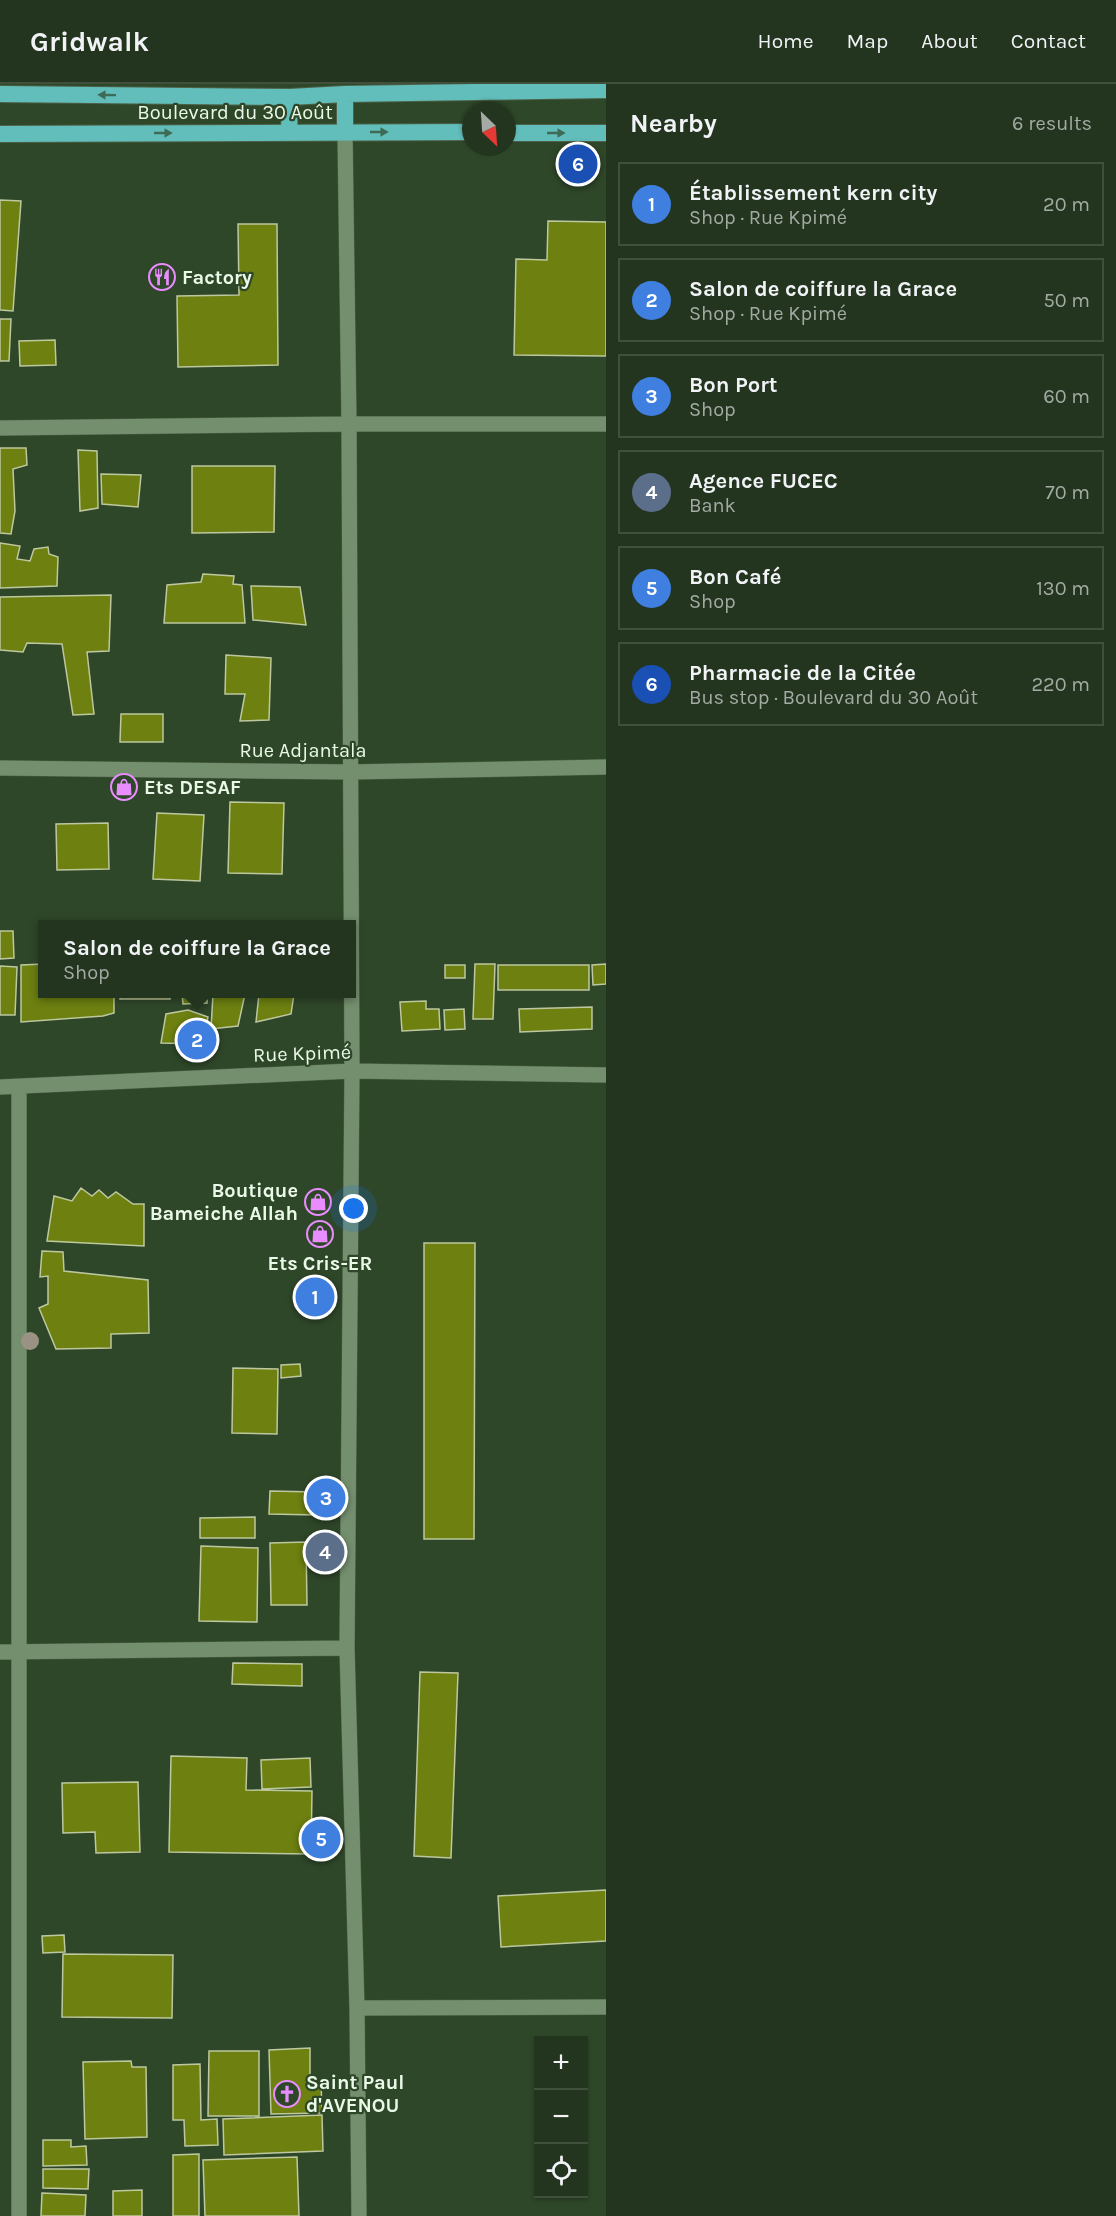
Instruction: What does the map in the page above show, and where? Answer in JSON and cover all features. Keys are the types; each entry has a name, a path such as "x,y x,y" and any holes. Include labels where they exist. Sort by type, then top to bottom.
{"highway":[{"name":"Boulevard du 30 Août","path":"0,94 290,90 345,94 606,90"},
{"path":"289,133 290,90"},
{"path":"345,94 345,132"},
{"name":"Boulevard du 30 Août","path":"0,134 462,132"},
{"path":"516,132 606,133"}],"street":[{"path":"345,132 351,920"},
{"path":"0,428 606,424"},
{"name":"Rue Adjantala","path":"0,768 351,772 606,767"},
{"path":"352,998 347,1648 357,2008 359,2216"},
{"name":"Rue Kpimé","path":"0,1087 352,1071 606,1075"},
{"path":"19,1087 19,2216"},
{"path":"0,1652 347,1648"},
{"path":"357,2008 606,2007"}],"building":[{"path":"0,200 21,201 13,311 0,310"},
{"path":"548,221 606,222 606,356 514,355 516,259 547,260"},
{"path":"238,224 277,224 278,365 178,367 177,296 239,295"},
{"path":"0,319 11,319 9,361 0,361"},
{"path":"55,340 56,365 20,366 19,341"},
{"path":"0,448 26,448 27,465 13,469 15,511 11,534 0,533"},
{"path":"78,450 97,451 98,508 80,511"},
{"path":"192,466 275,466 274,532 192,533"},
{"path":"101,474 141,475 138,507 102,504"},
{"path":"0,543 20,546 17,559 30,561 34,549 48,547 49,554 58,557 57,586 0,588"},
{"path":"203,574 234,576 233,584 242,585 245,623 164,623 167,585 201,582"},
{"path":"251,586 300,587 306,625 253,620"},
{"path":"111,595 109,651 87,652 94,714 73,715 62,644 27,643 23,652 0,650 0,597"},
{"path":"226,655 271,658 269,720 240,721 245,694 225,694"},
{"path":"121,714 163,714 163,742 120,742"},
{"path":"230,802 284,803 282,874 228,873"},
{"path":"157,813 204,815 200,881 153,879"},
{"path":"108,823 109,869 57,870 56,824"},
{"path":"0,931 13,931 14,958 0,959"},
{"path":"38,964 38,998 114,998 114,1013 103,1016 21,1022 21,965"},
{"path":"475,964 495,964 493,1019 473,1019"},
{"path":"606,964 606,984 593,985 592,965"},
{"path":"445,965 465,965 465,978 445,978"},
{"path":"498,965 589,965 589,990 498,990"},
{"path":"0,966 17,967 15,1015 0,1015"},
{"path":"120,998 170,998 170,999"},
{"path":"182,998 207,998 207,1003 183,1004"},
{"path":"213,998 244,998 238,1026 211,1029"},
{"path":"259,998 293,998 291,1014 256,1022"},
{"path":"426,1001 426,1009 439,1009 440,1029 402,1031 400,1002"},
{"path":"592,1007 592,1029 520,1032 519,1009"},
{"path":"464,1009 465,1029 445,1030 444,1010"},
{"path":"188,1010 208,1017 203,1044 161,1043 166,1014"},
{"path":"81,1188 92,1196 99,1190 108,1198 116,1192 133,1204 144,1204 144,1246 47,1241 54,1196 72,1201"},
{"path":"424,1243 475,1243 474,1539 424,1539"},
{"path":"42,1251 63,1252 64,1271 148,1280 149,1333 111,1334 111,1348 56,1349 39,1308 48,1304 48,1276 40,1277"},
{"path":"300,1364 301,1376 281,1378 281,1365"},
{"path":"233,1368 278,1369 277,1434 232,1433"},
{"path":"270,1491 317,1492 316,1515 269,1514"},
{"path":"255,1517 255,1538 200,1538 200,1518"},
{"path":"306,1542 307,1605 271,1605 270,1543"},
{"path":"201,1546 258,1548 257,1622 199,1621"},
{"path":"233,1663 302,1664 302,1686 232,1684"},
{"path":"420,1672 458,1673 451,1858 414,1856"},
{"path":"171,1756 247,1758 246,1790 312,1791 311,1854 169,1852"},
{"path":"310,1758 311,1787 262,1789 261,1760"},
{"path":"138,1782 140,1852 96,1853 95,1832 63,1833 62,1783"},
{"path":"606,1890 606,1941 501,1947 498,1896"},
{"path":"64,1935 65,1952 43,1953 42,1936"},
{"path":"63,1954 173,1955 172,2018 62,2017"},
{"path":"310,2048 310,2080 321,2080 322,2113 271,2114 269,2050"},
{"path":"209,2051 259,2051 259,2116 208,2116"},
{"path":"131,2061 132,2067 146,2067 147,2137 85,2139 83,2062"},
{"path":"200,2064 201,2120 217,2119 218,2145 185,2146 184,2120 173,2120 173,2065"},
{"path":"322,2115 323,2151 224,2155 223,2119"},
{"path":"43,2140 71,2140 71,2147 86,2146 87,2165 43,2166"},
{"path":"199,2154 199,2216 173,2216 173,2155"},
{"path":"297,2157 299,2216 205,2216 203,2160"},
{"path":"43,2169 89,2169 88,2189 43,2188"},
{"path":"142,2190 142,2216 113,2216 113,2191"},
{"path":"42,2193 86,2195 85,2216 41,2216"}],"place":[{"name":"Pharmacie de la Citée","path":"578,164"},
{"name":"Factory","path":"162,277"},
{"name":"Ets DESAF","path":"124,787"},
{"name":"Salon de coiffure la Grace","path":"197,1040"},
{"name":"Boutique Bameiche Allah","path":"318,1202"},
{"name":"Ets Cris-ER","path":"320,1234"},
{"name":"Établissement kern city","path":"315,1297"},
{"name":"Bon Port","path":"326,1498"},
{"name":"Agence FUCEC","path":"325,1552"},
{"name":"Bon Café","path":"321,1839"},
{"name":"Saint Paul d'AVENOU","path":"287,2094"}]}
